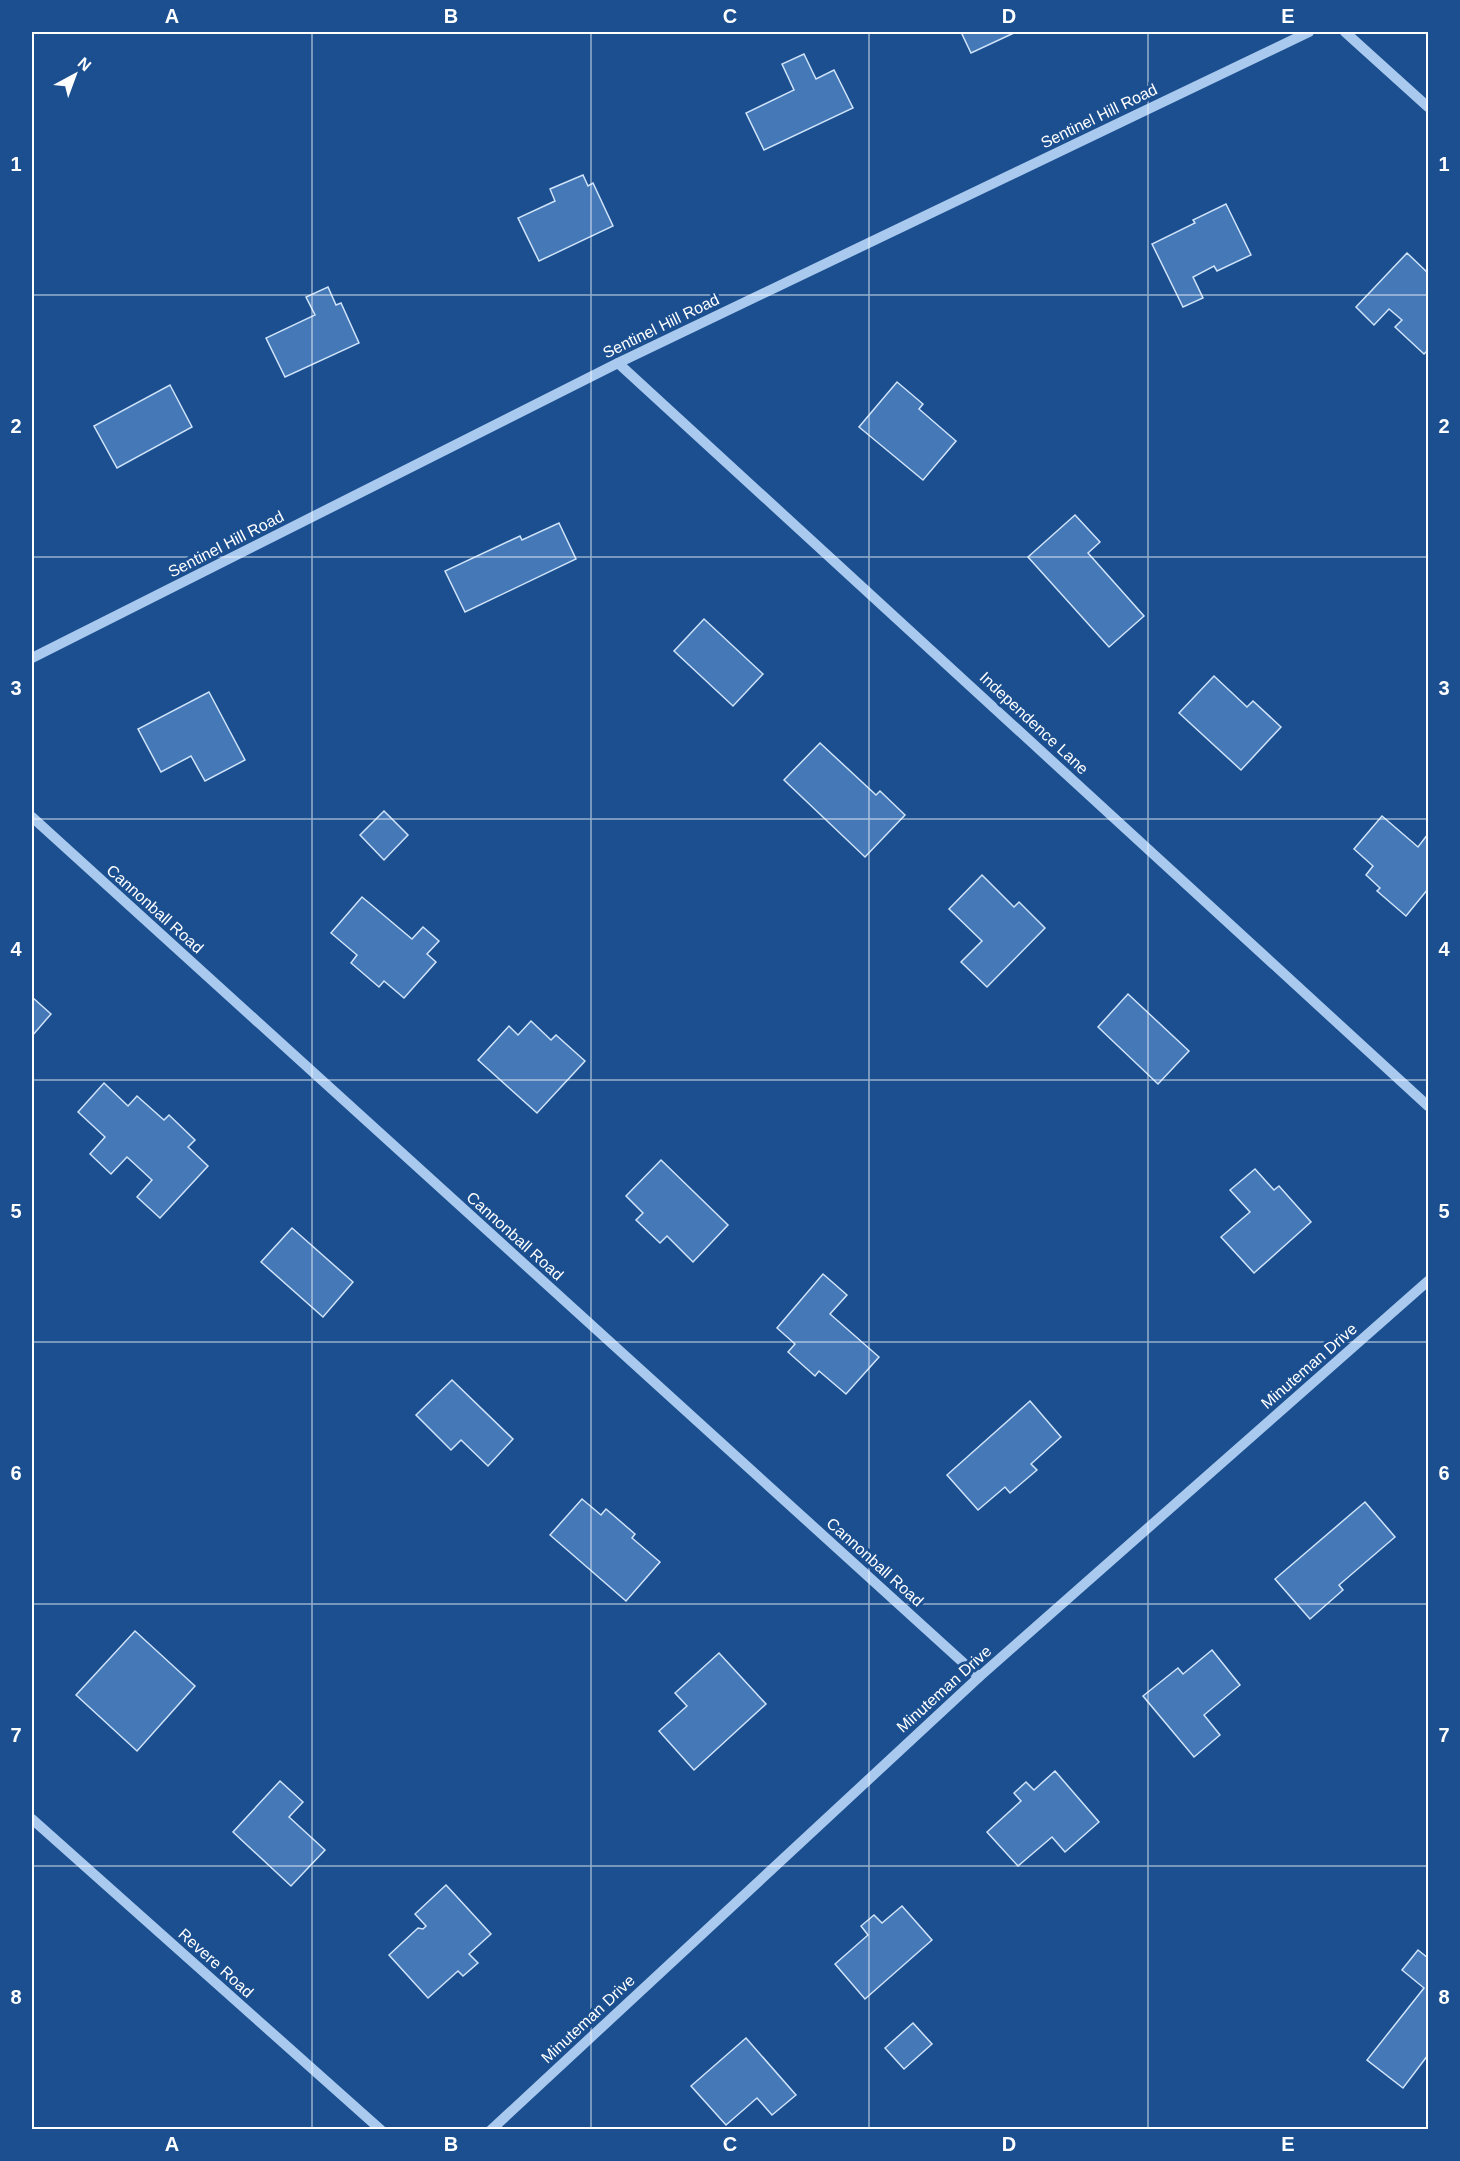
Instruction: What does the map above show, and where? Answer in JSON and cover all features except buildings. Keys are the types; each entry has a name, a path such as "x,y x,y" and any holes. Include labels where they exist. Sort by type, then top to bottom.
{"street":[{"name":"Sentinel Hill Road","path":"32,658 618,363 1309,32"},
{"path":"1345,32 1428,107"},
{"name":"Independence Lane","path":"618,363 1428,1106"},
{"name":"Cannonball Road","path":"32,817 979,1677"},
{"name":"Minuteman Drive","path":"490,2130 979,1677 1428,1281"},
{"name":"Revere Road","path":"32,1819 381,2130"}]}
